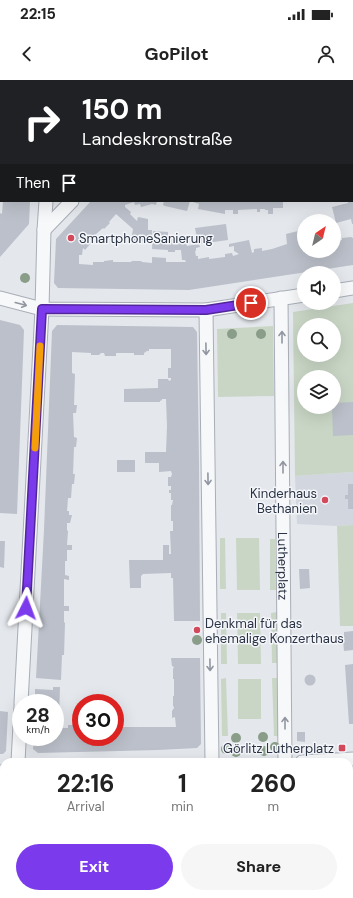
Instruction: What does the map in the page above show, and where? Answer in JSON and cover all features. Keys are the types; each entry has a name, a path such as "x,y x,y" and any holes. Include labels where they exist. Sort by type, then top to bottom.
{"street":[{"path":"22,694 42,309 46,202"},
{"path":"44,230 71,202"},
{"path":"341,290 353,288"},
{"path":"0,298 42,309 206,310 297,296"},
{"name":"Lutherplatz","path":"281,298 285,758"},
{"path":"206,310 212,758"},
{"path":"18,758 19,746"}],"shaded area":[{"name":"Kinderhaus Bethanien","path":"353,472 353,525 337,526 297,524 295,476"}],"green space":[{"path":"353,303 353,472 295,476 293,312 306,310 341,310 341,305"},
{"path":"273,326 274,396 218,397 217,329"},
{"path":"353,525 353,626 340,626 337,526"},
{"path":"220,538 225,538 226,589 220,589"},
{"path":"236,538 259,538 260,590 237,590"},
{"path":"270,539 275,539 276,590 270,590"},
{"path":"277,612 277,663 272,663 271,613"},
{"path":"221,613 226,613 227,664 221,664"},
{"path":"237,613 260,613 261,664 238,664"},
{"path":"226,678 228,736 222,736 221,679"},
{"path":"272,678 277,678 279,736 274,736"},
{"path":"238,679 261,679 261,719 238,719"}],"building":[{"path":"3,202 30,202 29,224 0,257 0,213 2,214"},
{"path":"90,202 134,202 125,205 125,207 131,212 130,214 137,221 138,217 148,219 148,230 152,230 152,242 131,241 133,229 116,214 104,229 103,228 89,241 91,243 85,250 83,248 82,255 79,255 79,264 93,265 93,262 113,260 113,262 141,261 152,263 152,257 166,258 166,262 186,262 185,260 182,260 181,250 168,252 168,250 152,249 153,231 168,232 168,239 186,240 187,246 198,244 195,228 226,224 228,240 199,244 200,247 196,248 195,251 198,259 225,257 225,254 232,253 233,256 239,254 234,251 234,246 229,247 229,244 249,240 252,253 254,252 254,249 262,248 262,251 272,249 287,244 286,234 297,231 297,258 341,258 342,238 353,238 353,265 341,267 297,266 297,274 189,290 58,288 54,283 56,239"},
{"path":"134,202 157,202 156,205 152,204 141,207 140,204 135,205"},
{"path":"164,202 190,202 187,211 163,205"},
{"path":"193,202 283,202 283,208 273,208 273,214 268,214 268,210 265,209 260,209 260,212 257,212 257,209 238,210 238,214 233,214 233,210 225,210 225,214 198,209 199,204"},
{"path":"353,202 353,224 351,219 341,222 341,214 334,214 332,207"},
{"path":"0,320 20,325 24,330 17,514 0,513"},
{"path":"57,325 193,327 197,332 199,462 200,621 174,621 173,578 171,578 171,573 143,574 141,576 141,588 130,588 129,560 163,560 163,545 169,545 169,554 171,554 170,531 173,531 173,521 171,521 171,505 173,500 171,500 171,493 169,493 171,486 168,486 168,477 171,477 172,474 171,471 159,472 159,463 145,463 145,452 166,452 166,399 162,399 160,402 124,402 124,389 158,388 158,379 171,380 171,378 168,378 168,368 171,368 171,349 149,349 149,351 144,353 144,355 134,355 134,353 116,353 116,356 105,356 104,353 99,355 91,355 91,353 72,352 72,373 75,374 74,405 77,405 76,413 73,413 74,437 77,438 76,447 74,447 74,484 72,484 71,498 68,498 67,511 69,511 69,515 72,515 70,523 67,523 67,545 72,545 72,550 67,550 67,561 65,561 65,575 69,576 69,580 64,579 64,606 69,606 69,611 64,611 64,655 62,655 61,680 36,678 52,331"},
{"path":"353,402 353,435 333,436 332,414 341,414 341,403"},
{"path":"117,460 135,460 135,472 117,472"},
{"path":"348,484 353,484 353,509 348,509 348,499 345,499 345,495 348,495"},
{"path":"0,541 5,541 4,568 0,567"},
{"path":"299,569 309,569 310,588 300,589"},
{"path":"353,631 353,650 344,651 344,632"},
{"path":"171,658 200,658 201,744 197,748 38,753 33,749 33,746 64,746 64,728 68,728 68,725 72,725 72,746 124,746 124,727 176,727 175,717 172,718 172,711 174,708 174,667 172,666"},
{"path":"353,664 353,724 349,724 345,665"},
{"path":"310,674 314,676 316,680 314,684 310,686 306,684 304,680 306,676"},
{"path":"53,687 60,687 60,694 35,694 35,689 53,690"},
{"path":"0,711 8,712 6,751 3,754 0,754"},
{"path":"297,732 305,732 305,742 297,741"}],"slow traffic":[{"path":"35,448 40,346"}],"place":[{"name":"SmartphoneSanierung","path":"71,238"},
{"name":"Kinderhaus Bethanien","path":"325,500"},
{"name":"Denkmal für das ehemalige Konzerthaus","path":"197,630"},
{"name":"Görlitz Lutherplatz","path":"342,748"}],"route":[{"path":"26,608 42,309 206,310 251,303"}]}
